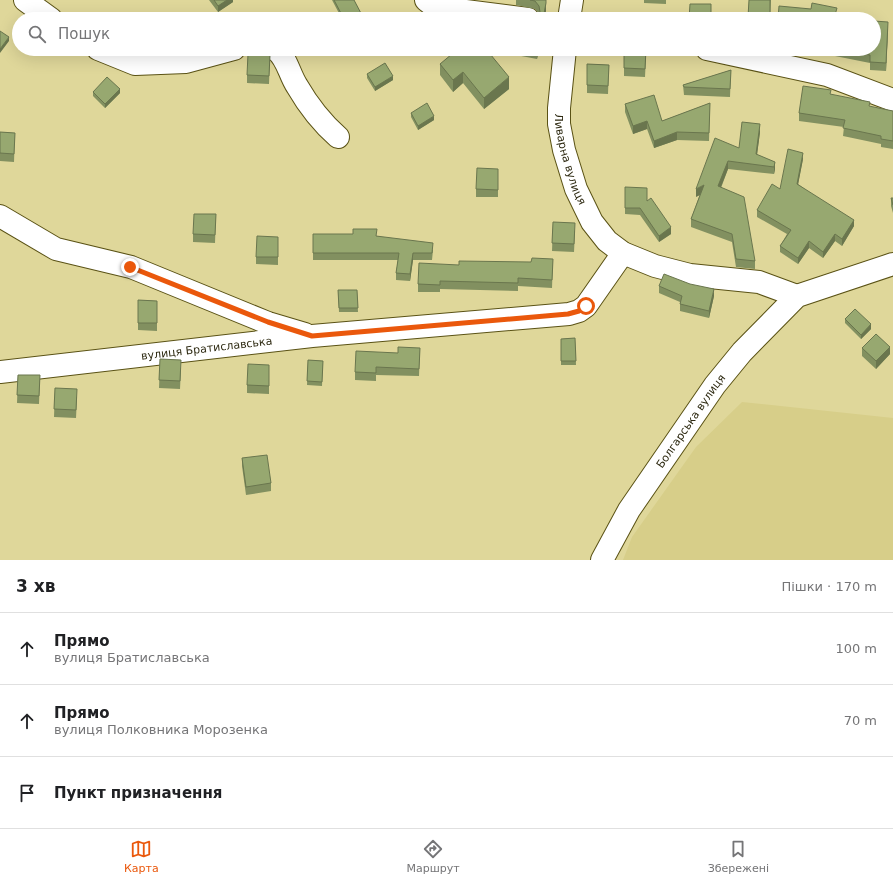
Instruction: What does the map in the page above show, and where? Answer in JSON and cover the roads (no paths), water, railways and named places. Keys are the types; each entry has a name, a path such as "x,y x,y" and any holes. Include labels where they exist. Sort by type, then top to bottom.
{"street":[{"path":"25,0 41,12"},
{"path":"426,0 435,7 474,12"},
{"path":"115,56 135,64 186,62 208,56"},
{"path":"282,56 296,86 325,125 338,137"},
{"name":"Ливарна вулиця","path":"564,56 559,108 559,124 564,150 576,189 592,222 607,241 623,253 655,266 690,275 759,282 797,296"},
{"path":"738,56 827,76 893,100"},
{"path":"0,216 56,249 130,267 268,322 312,336"},
{"name":"вулиця Братиславська","path":"0,372 312,336 574,313 586,306 595,296 623,253"},
{"path":"797,296 893,264"},
{"name":"Болгарська вулиця","path":"602,560 629,510 715,385 742,352 797,296"}]}
